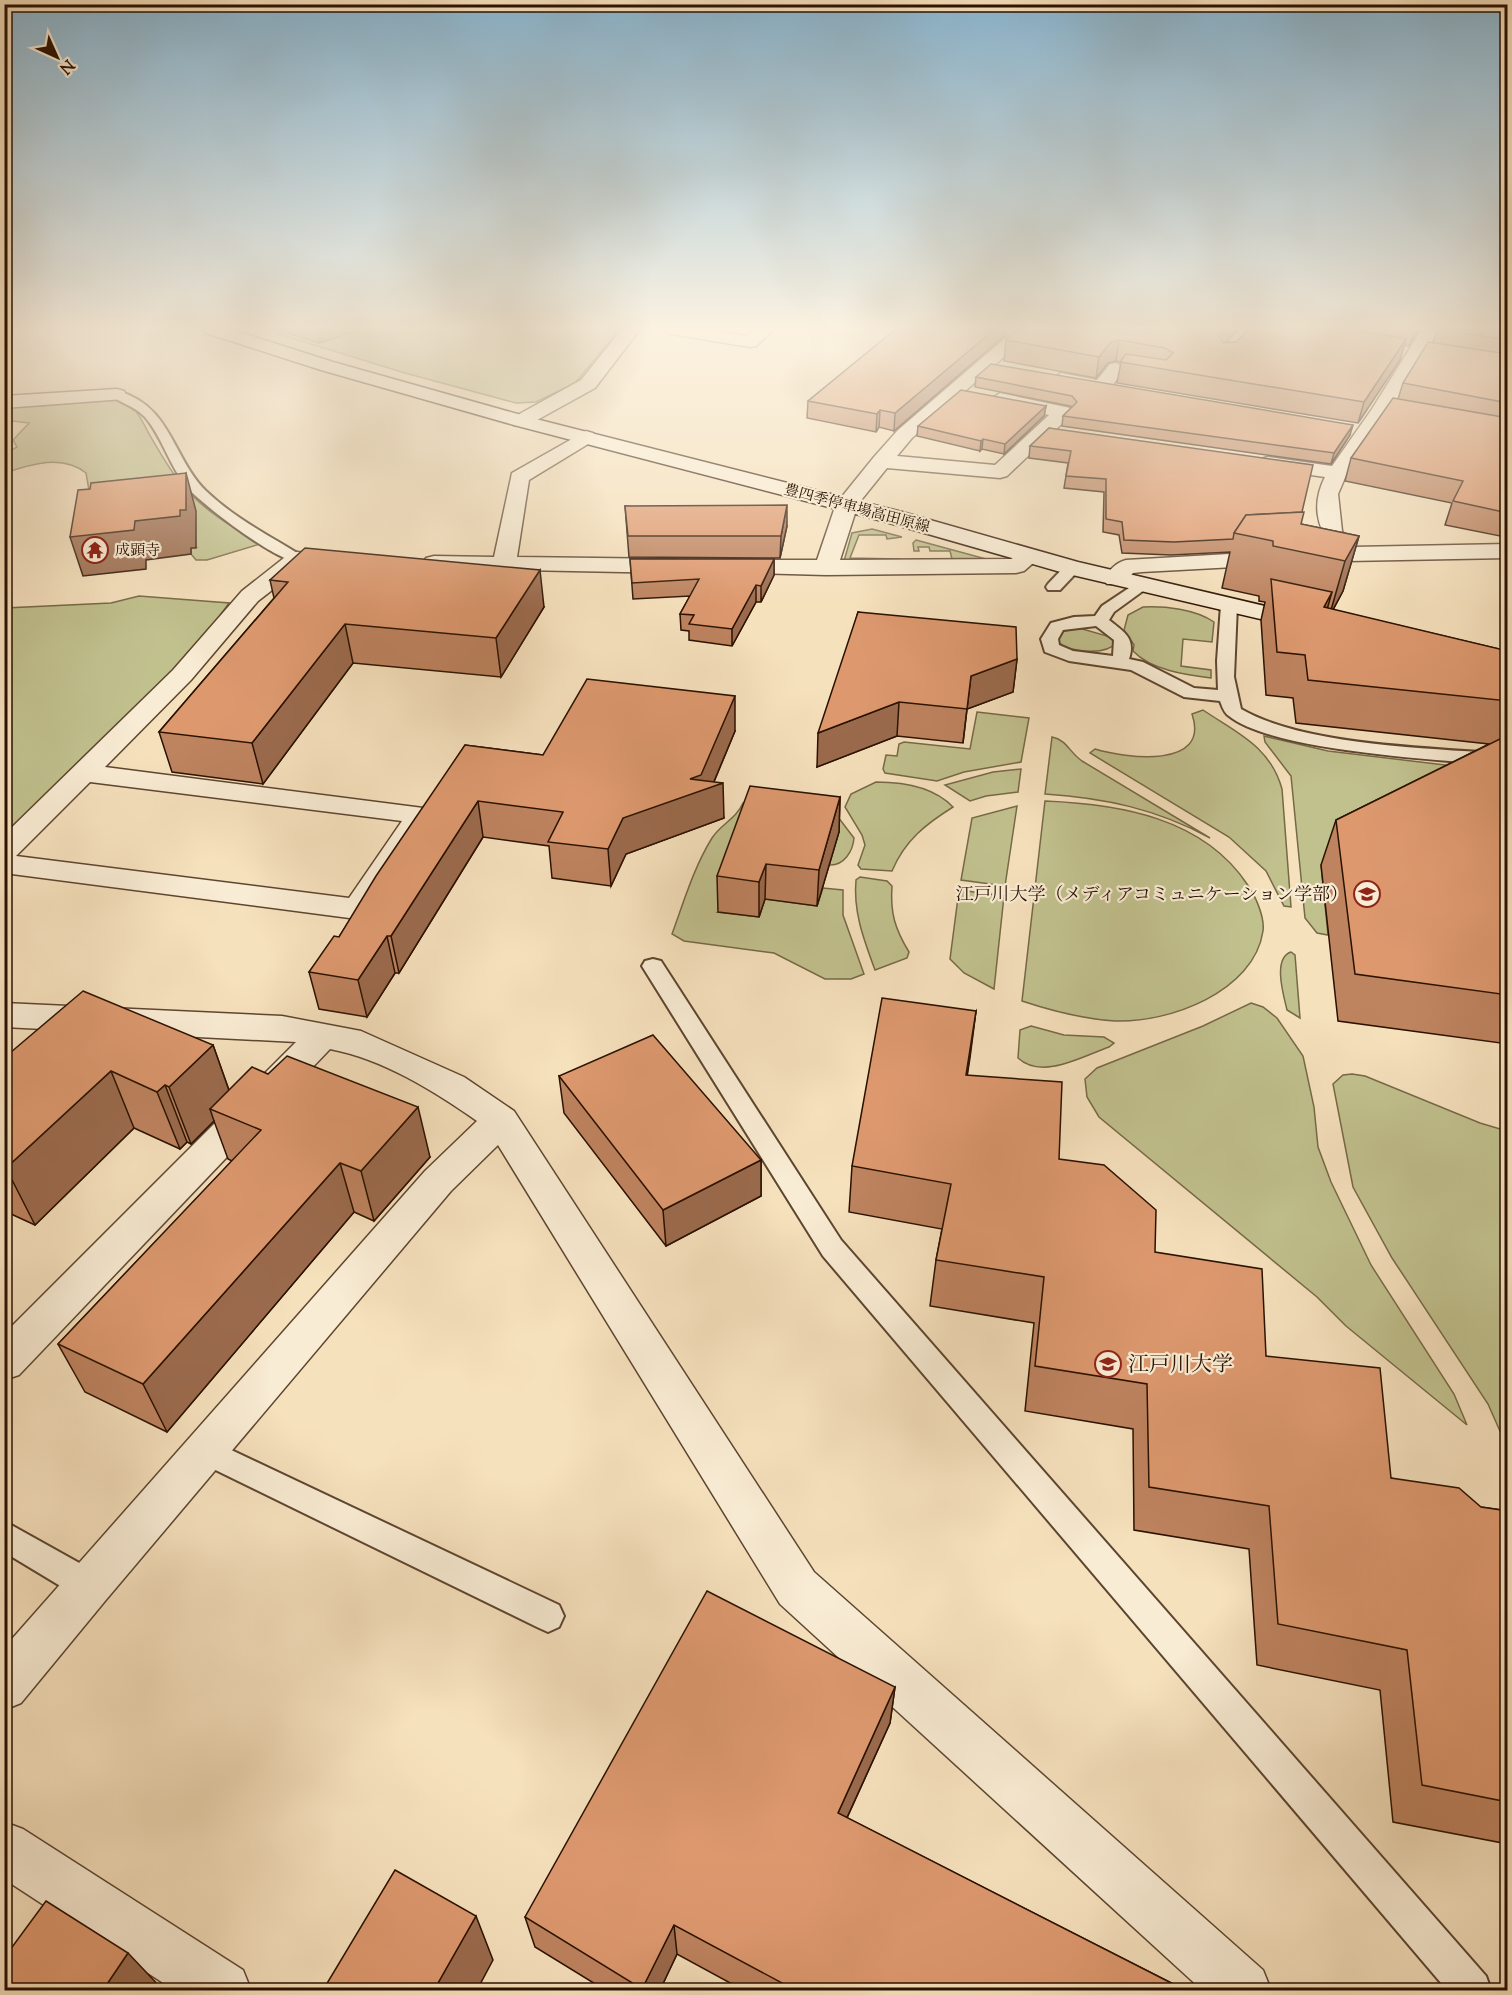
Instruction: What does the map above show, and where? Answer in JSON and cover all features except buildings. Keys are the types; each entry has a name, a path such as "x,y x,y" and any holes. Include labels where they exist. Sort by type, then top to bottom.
{"street":[{"name":"豊四季停車場高田原線","path":"525,422 847,504 1071,568 1323,626"},
{"path":"826,568 847,504 904,434 919,422"},
{"path":"881,461 1000,472 1053,422"},
{"path":"1347,554 1331,531 1327,513 1327,494 1360,430 1368,422"},
{"path":"1043,432 1066,435"},
{"path":"504,564 519,477 586,437"},
{"path":"1243,460 1337,473"},
{"path":"1115,579 1126,567 1142,565 1347,554 1508,551"},
{"path":"416,563 826,568 1016,566 1029,557"},
{"path":"4,852 182,675 250,596 297,559 329,560"},
{"path":"4,864 357,909 421,815 82,773"},
{"path":"4,1015 282,1028 361,1043 452,1086 501,1120 797,1588 1243,1990"},
{"path":"4,1362 323,1036"},
{"path":"4,1686 88,1585 438,1181 501,1120"},
{"path":"4,1848 223,1990"}],"lane":[{"path":"154,422 193,485 235,519 297,559"},
{"path":"1054,587 1071,568"},
{"path":"1100,621 1108,609 1141,585"},
{"path":"1229,604 1226,696 1234,712 1244,718 1265,728 1305,738 1508,760"},
{"path":"1120,662 1124,649 1122,638 1100,621 1058,625 1050,633 1048,641 1050,648 1069,656 1137,666 1190,693 1226,696"},
{"path":"653,966 832,1248 1472,1990"},
{"path":"206,1451 548,1616"},
{"path":"4,1535 88,1585"}],"green space":[{"path":"22,422 143,422 169,467 188,491 217,516 260,544 207,560 196,560 191,554 191,548 196,547 91,502 86,473 77,467 47,462 5,473 5,454 17,447 13,440 29,423"},
{"path":"872,529 902,537 887,539 886,535 859,535 850,558 900,559 901,561 844,561 852,533"},
{"path":"916,540 997,562 917,561 952,559 950,551 930,551 929,547 918,547 919,551 914,551 913,543"},
{"path":"139,596 229,603 198,647 5,842 5,608 111,603"},
{"path":"1143,607 1180,609 1214,622 1212,642 1183,639 1181,666 1211,670 1211,678 1159,667 1149,663 1133,651 1134,645 1124,630 1128,615"},
{"path":"1079,628 1114,638 1116,643 1104,650 1087,651 1071,648 1058,642 1060,632"},
{"path":"1203,710 1251,742 1261,751 1277,774 1282,789 1291,907 1284,906 1266,871 1229,837 1090,753 1095,749 1144,757 1178,752 1189,744 1195,732 1192,714"},
{"path":"977,712 1029,718 1021,762 964,772 937,781 885,773 883,769 886,755 897,756 899,744 904,742 970,749"},
{"path":"1264,736 1328,751 1487,770 1321,865 1328,935 1317,933 1305,918 1291,776 1265,742"},
{"path":"1052,737 1065,744 1082,761 1210,838 1150,812 1089,798 1045,794"},
{"path":"1021,769 1018,792 986,796 970,801 945,785 993,772"},
{"path":"876,782 896,783 927,790 953,807 917,834 903,850 892,871 861,869 858,865 865,845 862,835 845,807 851,794"},
{"path":"750,800 828,809 838,817 854,838 853,843 850,853 839,863 829,865 718,912 759,917 765,899 817,906 823,888 843,890 843,915 864,974 851,979 825,979 774,953 684,941 672,934 695,872 712,838 743,803"},
{"path":"1045,801 1102,806 1158,819 1184,830 1207,844 1229,862 1250,889 1259,906 1263,925 1256,952 1244,971 1206,1000 1160,1016 1136,1020 1115,1021 1092,1018 1022,1001"},
{"path":"1017,806 1005,886 961,880 972,818"},
{"path":"860,877 887,881 892,886 894,920 909,952 907,958 875,970 863,937 856,903 856,880"},
{"path":"959,890 1004,896 994,989 964,973 950,959"},
{"path":"1291,952 1295,955 1300,1018 1287,1010 1282,988 1282,962"},
{"path":"1251,1003 1263,1007 1277,1018 1303,1056 1314,1107 1318,1147 1331,1182 1371,1265 1454,1394 1467,1425 1346,1326 1317,1297 1099,1117 1087,1097 1085,1079 1097,1068 1203,1026"},
{"path":"1031,1026 1064,1035 1104,1037 1114,1043 1074,1061 1050,1067 1038,1067 1018,1058 1020,1030"},
{"path":"1343,1075 1365,1076 1480,1123 1507,1131 1507,1447 1488,1404 1392,1258 1353,1187 1333,1084"}],"place":[{"name":"成顕寺","path":"95,550"},
{"name":"江戸川大学（メディアコミュニケーション学部）","path":"1367,894"},
{"name":"江戸川大学","path":"1108,1364"}]}
